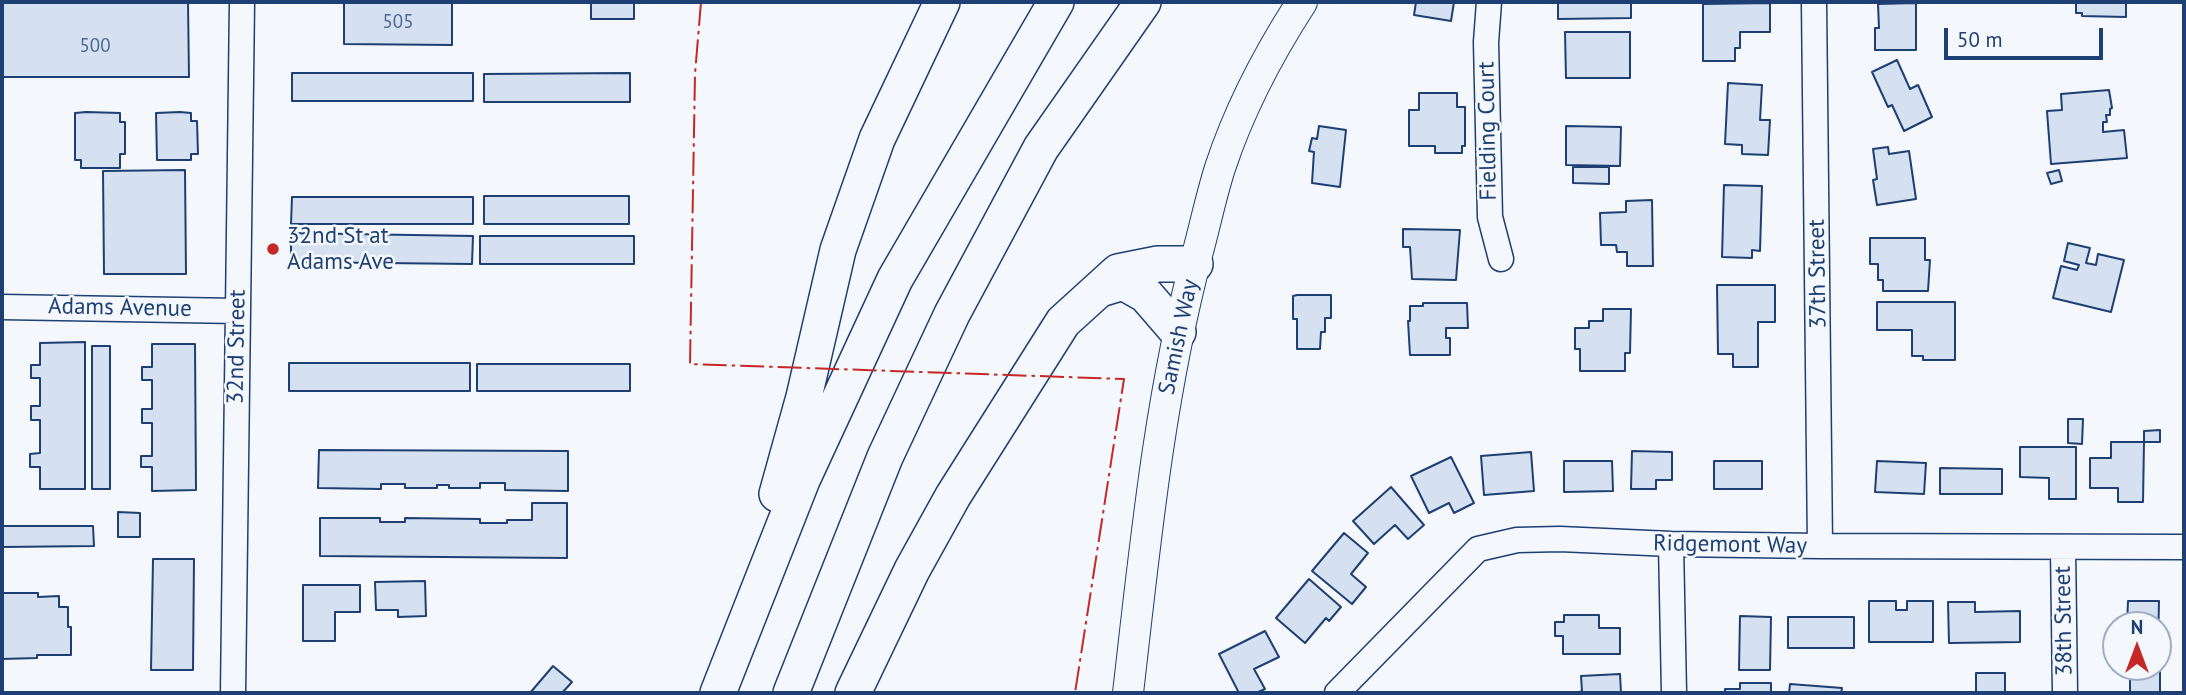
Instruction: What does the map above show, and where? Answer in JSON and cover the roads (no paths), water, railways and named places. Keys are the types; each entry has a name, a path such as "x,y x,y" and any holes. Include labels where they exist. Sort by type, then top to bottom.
{"highway":[{"path":"721,686 804,397 838,250 877,139 942,2"},
{"path":"721,686 802,480 895,279 1056,2"},
{"path":"791,693 885,457 952,314 1041,148 1143,2"},
{"path":"853,693 912,570 953,496 1063,322 1118,272 1157,264 1195,264"},
{"path":"1100,289 1123,282 1146,295 1178,332"}],"main road":[{"name":"Samish Way","path":"1128,693 1151,486 1178,332 1195,264 1220,167 1250,95 1284,29 1302,2"}],"street":[{"name":"32nd Street","path":"233,693 242,2"},
{"name":"Fielding Court","path":"1489,2 1486,42 1490,217 1501,259"},
{"name":"37th Street","path":"1814,2 1820,546"},
{"name":"Adams Avenue","path":"2,307 238,311"},
{"name":"Ridgemont Way","path":"1336,693 1478,550 1517,540 1820,546 2184,547"},
{"path":"1671,544 1674,693"},
{"name":"38th Street","path":"2063,548 2065,693"}],"place":[{"name":"32nd St at Adams Ave","path":"273,249"}]}
